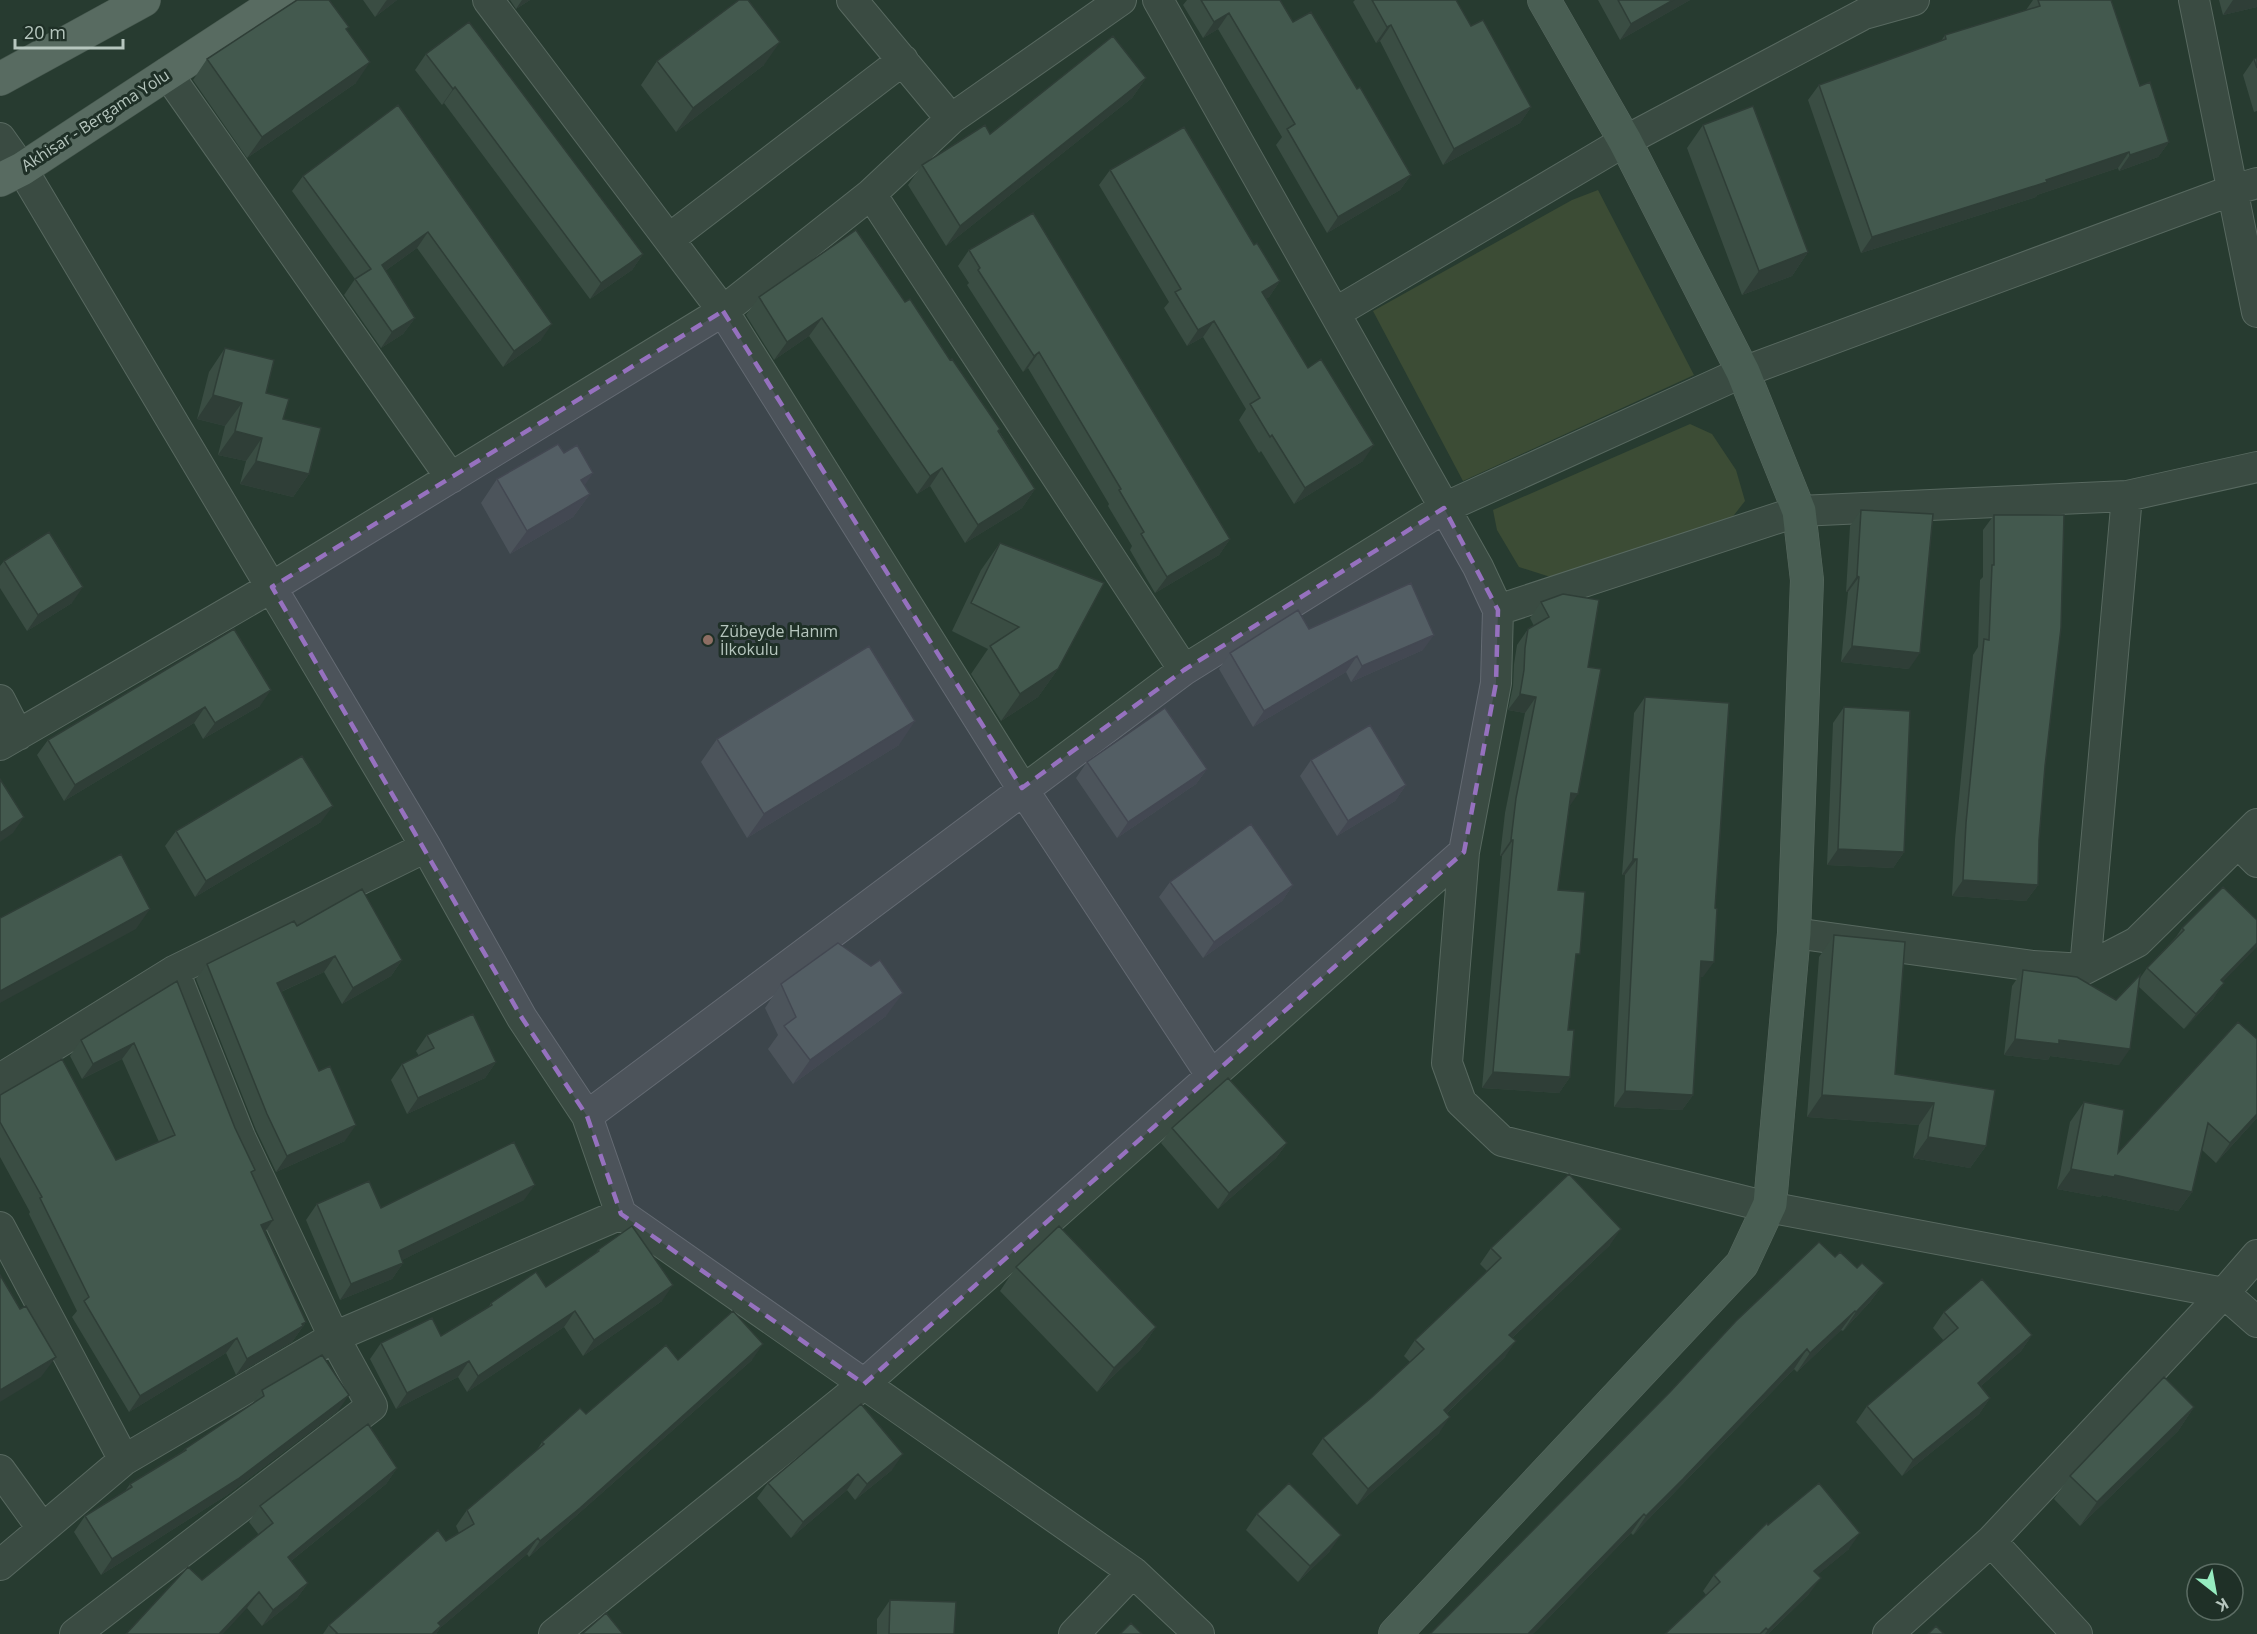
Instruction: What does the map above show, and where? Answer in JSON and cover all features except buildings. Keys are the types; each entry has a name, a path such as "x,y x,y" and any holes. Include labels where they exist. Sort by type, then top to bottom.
{"main road":[{"path":"0,79 144,0"},
{"name":"Akhisar - Bergama Yolu","path":"11,175 280,0"}],"street":[{"path":"488,0 723,311 1022,788 1211,1076"},
{"path":"0,700 9,740 272,587 723,311 872,194 951,119 1121,0"},
{"path":"1158,0 1478,567 1498,610 1496,683 1464,852 1447,1063 1461,1102 1502,1141 1768,1208 2224,1293 2257,1322"},
{"path":"1395,1634 1743,1263 1768,1208 1794,933 1807,580 1798,511 1743,372 1625,141 1544,0"},
{"path":"1335,313 1625,141 1860,7 1914,0"},
{"path":"2194,0 2245,186 2257,312"},
{"path":"865,4 903,60 951,119"},
{"path":"669,239 903,60"},
{"path":"167,73 451,478"},
{"path":"0,138 11,175 272,587 426,847 522,1018 586,1116 621,1214 1134,1572 1199,1634"},
{"path":"586,1116 1184,669 1444,508 1743,372 2245,186"},
{"path":"872,194 1184,669"},
{"path":"1498,610 1798,511 2127,496 2257,467"},
{"path":"2085,969 2127,496"},
{"path":"1794,933 2033,966 2085,969 2137,942 2251,843"},
{"path":"0,1079 174,970 426,847"},
{"path":"554,1634 864,1384 1464,852"},
{"path":"75,1634 372,1406 334,1337 240,1137 174,970"},
{"path":"0,1565 124,1460 334,1337 621,1214"},
{"path":"0,1227 124,1460"},
{"path":"1888,1634 1991,1540 2224,1293 2257,1255"},
{"path":"0,1470 42,1528"},
{"path":"1991,1540 2077,1634"},
{"path":"1074,1634 1134,1572"}],"highlighted area":[{"path":"723,311 1022,788 1184,670 1444,508 1498,610 1496,683 1464,852 864,1384 621,1214 587,1116 522,1018 272,587"}],"green space":[{"path":"1598,190 1694,375 1463,481 1373,311 1572,200"},
{"path":"1690,424 1712,434 1736,470 1745,501 1727,524 1566,582 1519,567 1497,530 1493,510"}],"place":[{"name":"Zübeyde Hanım İlkokulu","path":"708,640"}]}
